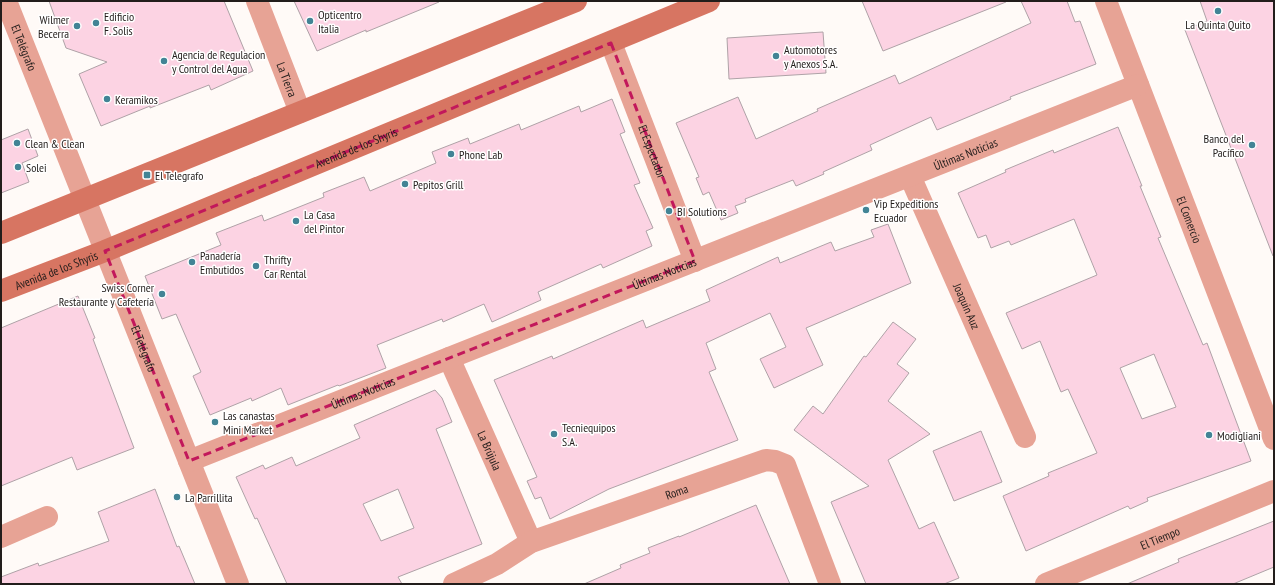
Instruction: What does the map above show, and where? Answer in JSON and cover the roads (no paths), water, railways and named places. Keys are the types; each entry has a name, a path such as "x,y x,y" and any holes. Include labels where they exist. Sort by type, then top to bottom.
{"main road":[{"path":"1,233 576,1"},
{"name":"Avenida de los Shyris","path":"1,291 105,251 709,1"}],"street":[{"name":"El Telégrafo","path":"6,1 238,584"},
{"name":"La Tierra","path":"257,1 300,112"},
{"name":"El Comercio","path":"1106,1 1274,439"},
{"name":"El Espectador","path":"611,42 696,260"},
{"name":"Últimas Noticias","path":"189,461 1138,85"},
{"name":"Joaquin Auz","path":"910,176 1025,437"},
{"name":"La Brújula","path":"450,358 531,542"},
{"name":"Roma","path":"454,584 497,564 531,542 766,460 775,461 785,465 830,584"},
{"name":"El Tiempo","path":"1046,584 1274,491"},
{"path":"1,537 47,517"}],"place":[{"name":"La Quinta Quito","path":"1218,11"},
{"name":"Opticentro Italia","path":"310,21"},
{"name":"Edificio F. Solis","path":"96,23"},
{"name":"Wilmer Becerra","path":"77,26"},
{"name":"Automotores y Anexos S.A.","path":"776,56"},
{"name":"Agencia de Regulacion y Control del Agua","path":"164,61"},
{"name":"Keramikos","path":"107,99"},
{"name":"Clean & Clean","path":"17,143"},
{"name":"Banco del Pacífico","path":"1252,145"},
{"name":"Phone Lab","path":"451,154"},
{"name":"Solei","path":"18,167"},
{"name":"El Telegrafo","path":"147,175"},
{"name":"Pepitos Grill","path":"405,184"},
{"name":"Vip Expeditions Ecuador","path":"866,210"},
{"name":"BI Solutions","path":"669,211"},
{"name":"La Casa del Pintor","path":"296,221"},
{"name":"Panadería Embutidos","path":"192,262"},
{"name":"Thrifty Car Rental","path":"256,266"},
{"name":"Swiss Corner Restaurante y Cafetería","path":"162,294"},
{"name":"Las canastas Mini Market","path":"215,422"},
{"name":"Tecniequipos S.A.","path":"554,434"},
{"name":"Modigliani","path":"1209,435"},
{"name":"La Parrillita","path":"177,497"}]}
